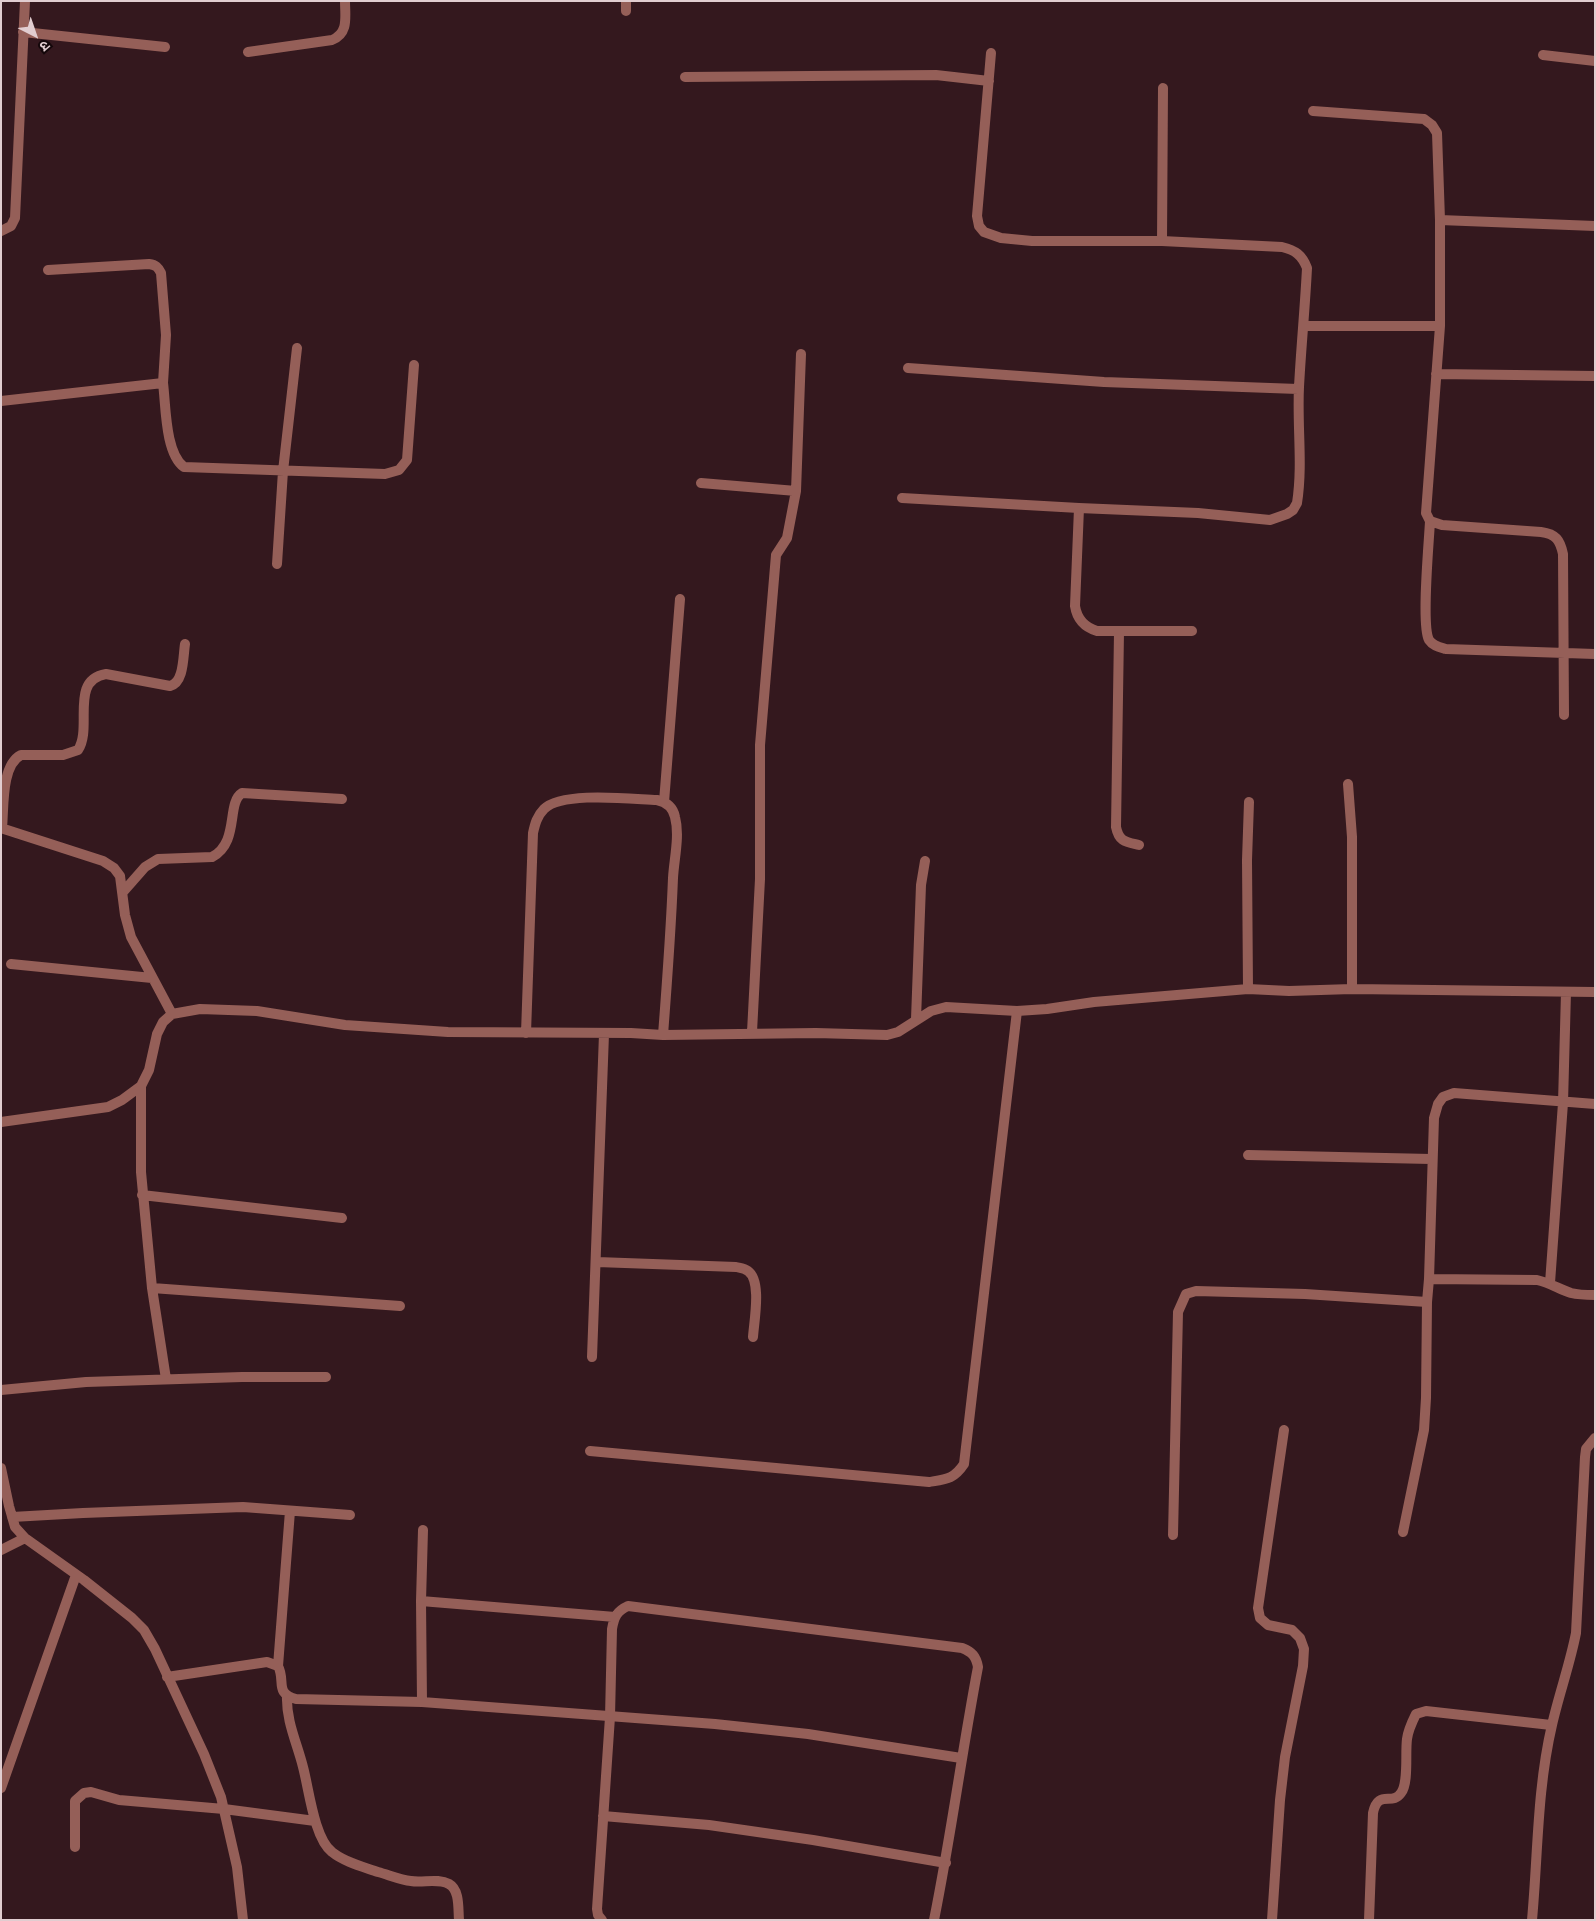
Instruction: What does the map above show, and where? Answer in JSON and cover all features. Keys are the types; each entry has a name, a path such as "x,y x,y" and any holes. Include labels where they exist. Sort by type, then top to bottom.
{"street":[{"path":"1,231 11,226 15,218 25,1"},
{"path":"248,52 337,38 342,34 345,24 345,1"},
{"path":"23,32 165,47"},
{"path":"902,498 1079,508 1198,512 1270,520 1287,514 1298,503 1300,442 1298,389 1307,268 1299,254 1292,249 1282,247 1162,241 1032,241 1001,238 984,232 979,226 977,216 991,53"},
{"path":"1543,55 1595,61"},
{"path":"686,77 936,75 989,81"},
{"path":"1162,241 1163,88"},
{"path":"1313,111 1424,119 1432,125 1437,133 1440,220 1440,326 1425,503 1426,513 1430,521 1426,614 1428,638 1432,644 1446,649 1595,654"},
{"path":"1440,220 1595,226"},
{"path":"48,270 149,264 159,268 166,335 163,383 171,448 178,462 184,467 384,474 399,470 407,460 414,365"},
{"path":"1304,326 1440,326"},
{"path":"276,564 283,470 297,348"},
{"path":"752,1032 760,879 760,745 776,555 787,538 796,491 801,354"},
{"path":"908,368 1104,382 1298,389"},
{"path":"1436,374 1595,376"},
{"path":"1,401 163,383"},
{"path":"701,483 796,491"},
{"path":"1079,508 1075,606 1076,614 1083,624 1097,631 1192,631"},
{"path":"1430,521 1442,526 1551,533 1557,538 1563,554 1564,715"},
{"path":"664,802 680,599"},
{"path":"1119,632 1116,827 1118,836 1124,841 1139,845"},
{"path":"172,1014 131,936 125,915 123,892 118,872 103,861 1,828 8,768 21,755 63,755 78,750 82,740 85,694 88,684 92,679 98,675 106,674 170,686 177,684 185,644"},
{"path":"1348,784 1352,837 1352,989"},
{"path":"123,892 145,868 158,859 212,857 217,854 226,845 236,800 242,793 342,799"},
{"path":"526,1033 533,833 536,820 545,808 572,798 657,800 670,806 675,816 677,832 662,1035"},
{"path":"1248,989 1247,860 1249,802"},
{"path":"916,1019 922,885 925,861"},
{"path":"11,964 152,978"},
{"path":"166,1378 152,1288 142,1195 140,1105 141,1086 149,1070 160,1028 163,1022 172,1014 210,1008 257,1011 345,1025 448,1032 604,1034 631,1032 662,1035 752,1032 887,1035 898,1032 930,1011 946,1007 1017,1011 1190,992 1248,989 1352,989 1595,992"},
{"path":"1550,1283 1563,1103 1566,992"},
{"path":"590,1451 929,1482 951,1478 958,1473 964,1464 1017,1011"},
{"path":"592,1357 604,1034"},
{"path":"1,1122 108,1107 129,1096 141,1086"},
{"path":"1403,1532 1424,1430 1431,1159 1434,1118 1438,1104 1443,1097 1454,1093 1595,1104"},
{"path":"1248,1155 1431,1159"},
{"path":"142,1195 342,1218"},
{"path":"597,1262 736,1267 746,1269 754,1280 756,1289 753,1337"},
{"path":"1429,1279 1537,1280 1550,1283 1579,1295 1595,1295"},
{"path":"152,1288 400,1306"},
{"path":"1174,1535 1178,1312 1186,1294 1196,1291 1304,1294 1427,1302"},
{"path":"1,1390 86,1382 166,1378 326,1377"},
{"path":"1272,1920 1284,1757 1304,1649 1300,1638 1292,1630 1268,1625 1260,1618 1258,1608 1284,1430"},
{"path":"1532,1920 1537,1830 1552,1725 1576,1632 1586,1449 1595,1438"},
{"path":"1,1468 15,1527 25,1538 132,1618 144,1630 155,1649 204,1754 224,1808 237,1867 242,1920"},
{"path":"12,1518 243,1506 350,1515"},
{"path":"290,1511 278,1666 281,1671 283,1691 287,1696 296,1699 422,1702 715,1724 808,1734 961,1758"},
{"path":"422,1702 420,1601 423,1530"},
{"path":"1,1550 25,1538"},
{"path":"1,1788 76,1575"},
{"path":"420,1601 614,1617"},
{"path":"602,1920 598,1915 597,1909 610,1717 612,1629 614,1617 620,1610 628,1606 962,1648 971,1652 977,1658 978,1667 961,1758 946,1863 934,1920"},
{"path":"167,1677 267,1662 278,1666"},
{"path":"287,1696 286,1709 289,1723 303,1765 315,1821 324,1842 332,1852 342,1858 379,1872 411,1881 442,1882 450,1885 456,1892 459,1920"},
{"path":"1369,1920 1375,1804 1381,1799 1395,1798 1401,1794 1404,1785 1407,1738 1416,1714 1426,1711 1552,1725"},
{"path":"75,1847 75,1801 84,1794 91,1792 119,1800 224,1808 315,1821"},
{"path":"603,1816 719,1827 813,1840 946,1863"}]}
